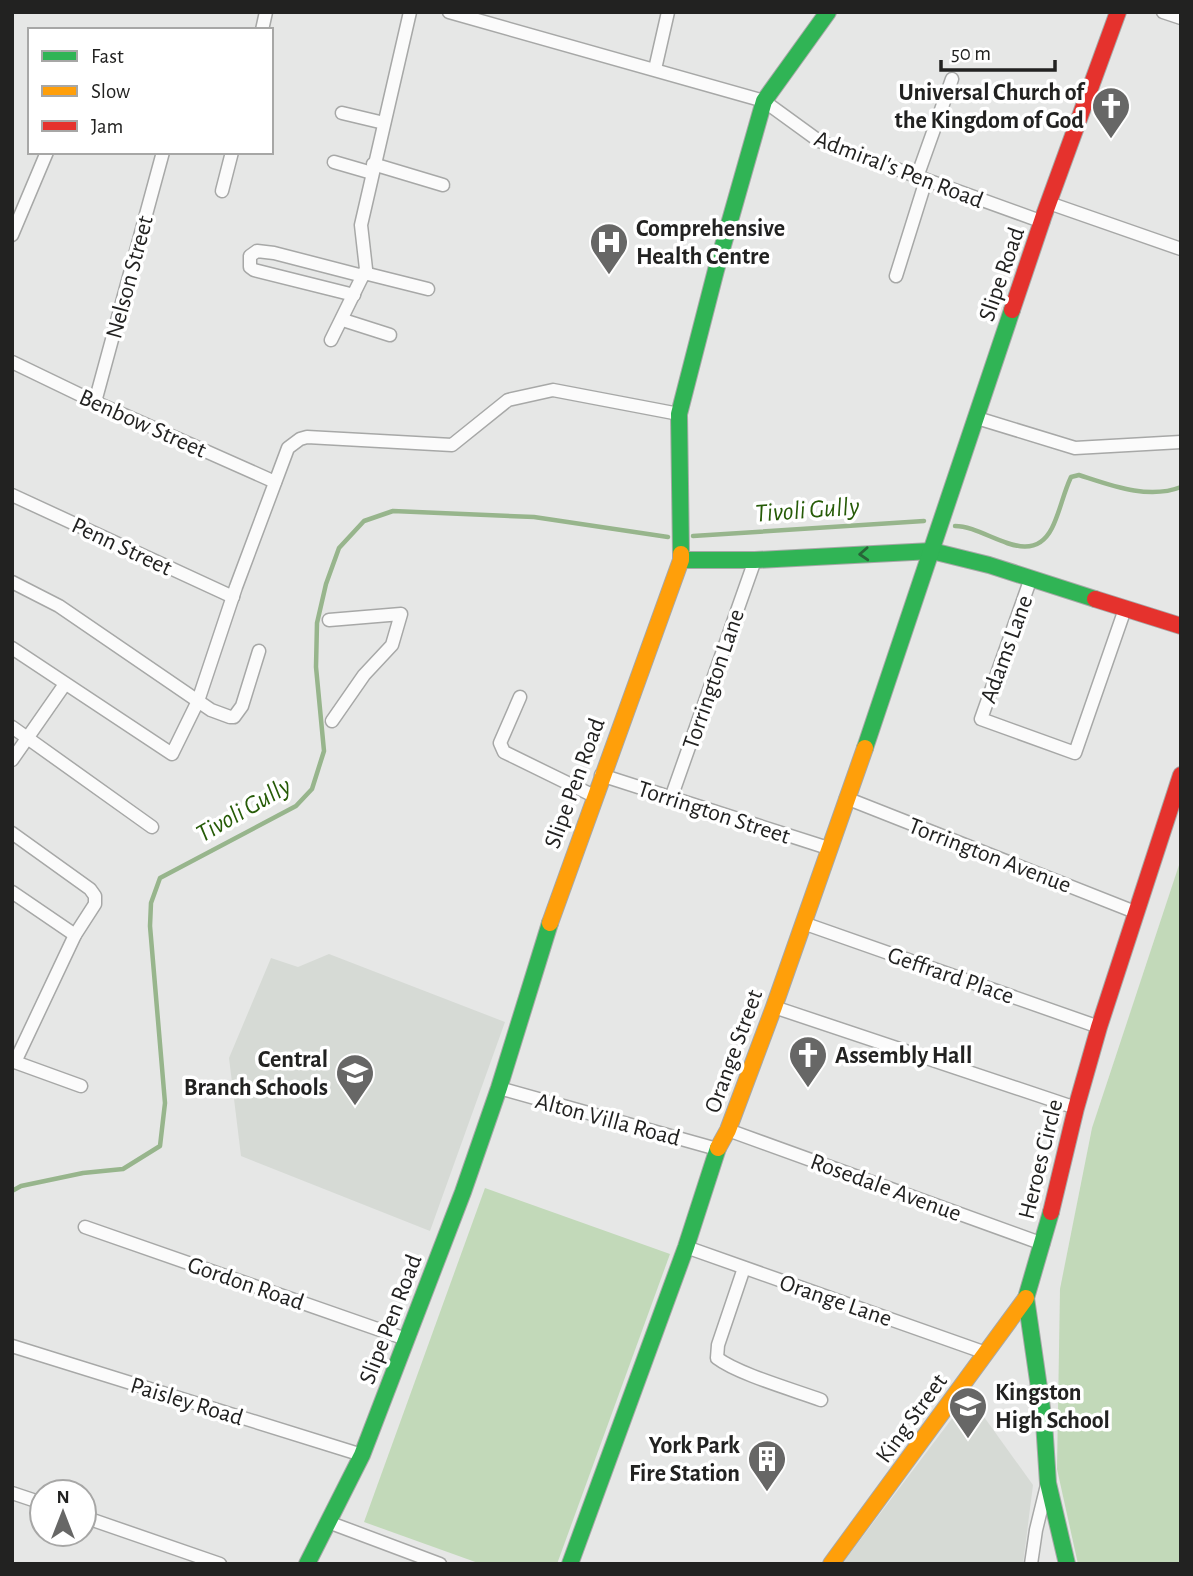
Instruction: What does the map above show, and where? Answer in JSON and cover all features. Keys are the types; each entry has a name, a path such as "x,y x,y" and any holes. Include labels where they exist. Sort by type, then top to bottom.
{"street":[{"path":"331,340 366,269 361,225 410,12"},
{"path":"449,12 764,101"},
{"path":"655,69 668,12"},
{"name":"Slipe Pen Road","path":"307,1564 362,1455 463,1192 499,1088 558,897 681,560 679,414 764,101 828,12"},
{"name":"Slipe Road","path":"932,551 1049,203 1118,12"},
{"path":"1163,12 1181,18"},
{"path":"896,276 952,79"},
{"name":"Admiral's Pen Road","path":"764,101 819,141 1043,222"},
{"path":"342,113 384,123"},
{"path":"12,235 46,154"},
{"name":"Nelson Street","path":"95,402 162,154"},
{"path":"222,191 231,154"},
{"path":"334,162 443,186"},
{"path":"1049,203 1181,249"},
{"path":"354,295 254,270 248,263 250,256 257,251 264,251 428,289"},
{"path":"287,278 295,258"},
{"path":"343,320 390,334"},
{"name":"Benbow Street","path":"12,362 275,482"},
{"path":"12,648 172,754 198,701 288,448 300,439 307,437 452,445 508,400 553,390 679,414"},
{"path":"977,418 1074,448 1181,442"},
{"name":"Penn Street","path":"12,495 233,597"},
{"path":"681,560 755,560 932,551 989,565 1181,626"},
{"name":"Orange Street","path":"570,1564 686,1247 717,1149 728,1130 774,1007 932,551"},
{"name":"Torrington Lane","path":"671,798 755,560"},
{"name":"Adams Lane","path":"1031,578 981,719 1075,753 1125,609"},
{"path":"12,582 59,606 211,710 230,717 234,717 242,706 259,651"},
{"path":"329,620 401,614 392,645 364,675 332,721"},
{"path":"12,760 65,684"},
{"path":"520,697 500,743 504,752 594,796"},
{"path":"12,727 152,827"},
{"name":"Torrington Street","path":"601,775 828,848"},
{"name":"Heroes Circle","path":"1067,1564 1048,1483 1044,1422 1026,1298 1043,1244 1099,1027 1181,775"},
{"name":"Torrington Avenue","path":"846,798 1135,912"},
{"path":"12,833 90,889 94,896 94,904 75,935 14,1061 81,1086"},
{"path":"12,892 75,935"},
{"name":"Geffrard Place","path":"803,923 1099,1027"},
{"path":"774,1007 1076,1108"},
{"name":"Alton Villa Road","path":"499,1088 717,1149"},
{"name":"Rosedale Avenue","path":"728,1130 1043,1244"},
{"name":"Gordon Road","path":"85,1227 407,1339"},
{"name":"Orange Lane","path":"686,1247 986,1353"},
{"path":"744,1268 718,1345 717,1358 732,1367 821,1400"},
{"name":"King Street","path":"831,1564 1026,1298"},
{"name":"Paisley Road","path":"12,1346 362,1455"},
{"path":"1031,1564 1048,1483"},
{"path":"98,1522 220,1564"},
{"path":"328,1522 440,1564"}],"shaded area":[{"name":"Central Branch Schools","path":"329,954 505,1022 430,1231 241,1156 229,1058 271,958 298,967"},
{"name":"Kingston High School","path":"969,1396 1033,1485 1023,1564 842,1564"}],"green space":[{"path":"1181,859 1181,1564 1078,1564 1057,1469 1060,1289 1092,1128"},
{"path":"485,1188 670,1254 557,1564 481,1564 364,1522"}],"waterway":[{"name":"Tivoli Gully","path":"955,526 1007,543 1032,546 1043,540 1052,528 1071,477 1079,475 1142,492 1168,491 1181,487"},
{"name":"Tivoli Gully","path":"12,1191 21,1186 83,1173 123,1169 160,1146 165,1103 150,926 151,903 160,878 296,806 312,789 324,751 316,667 317,623 326,584 339,548 364,521 393,511 534,517 668,537"},
{"name":"Tivoli Gully","path":"693,536 924,521"}],"traffic: fast":[{"path":"681,554 679,414 716,270 764,101 828,12"},
{"path":"865,748 1012,310"},
{"path":"681,560 755,560 932,551 989,565 1095,599"},
{"path":"307,1564 362,1455 463,1192 499,1088 550,923"},
{"path":"570,1564 686,1247 718,1148"},
{"path":"1051,1212 1026,1298 1044,1422 1048,1483 1067,1564"}],"traffic: slow":[{"path":"550,923 681,554"},
{"path":"718,1148 728,1130 774,1007 865,748"},
{"path":"831,1564 1026,1298"}],"traffic: jam":[{"path":"1012,310 1118,12"},
{"path":"1095,599 1181,626"},
{"path":"1051,1212 1099,1027 1181,775"}],"place":[{"name":"Universal Church of the Kingdom of God","path":"1111,140"},
{"name":"Comprehensive Health Centre","path":"609,276"},
{"name":"Assembly Hall","path":"808,1089"},
{"name":"Central Branch Schools","path":"355,1107"},
{"name":"Kingston High School","path":"968,1440"},
{"name":"York Park Fire Station","path":"767,1493"}]}
